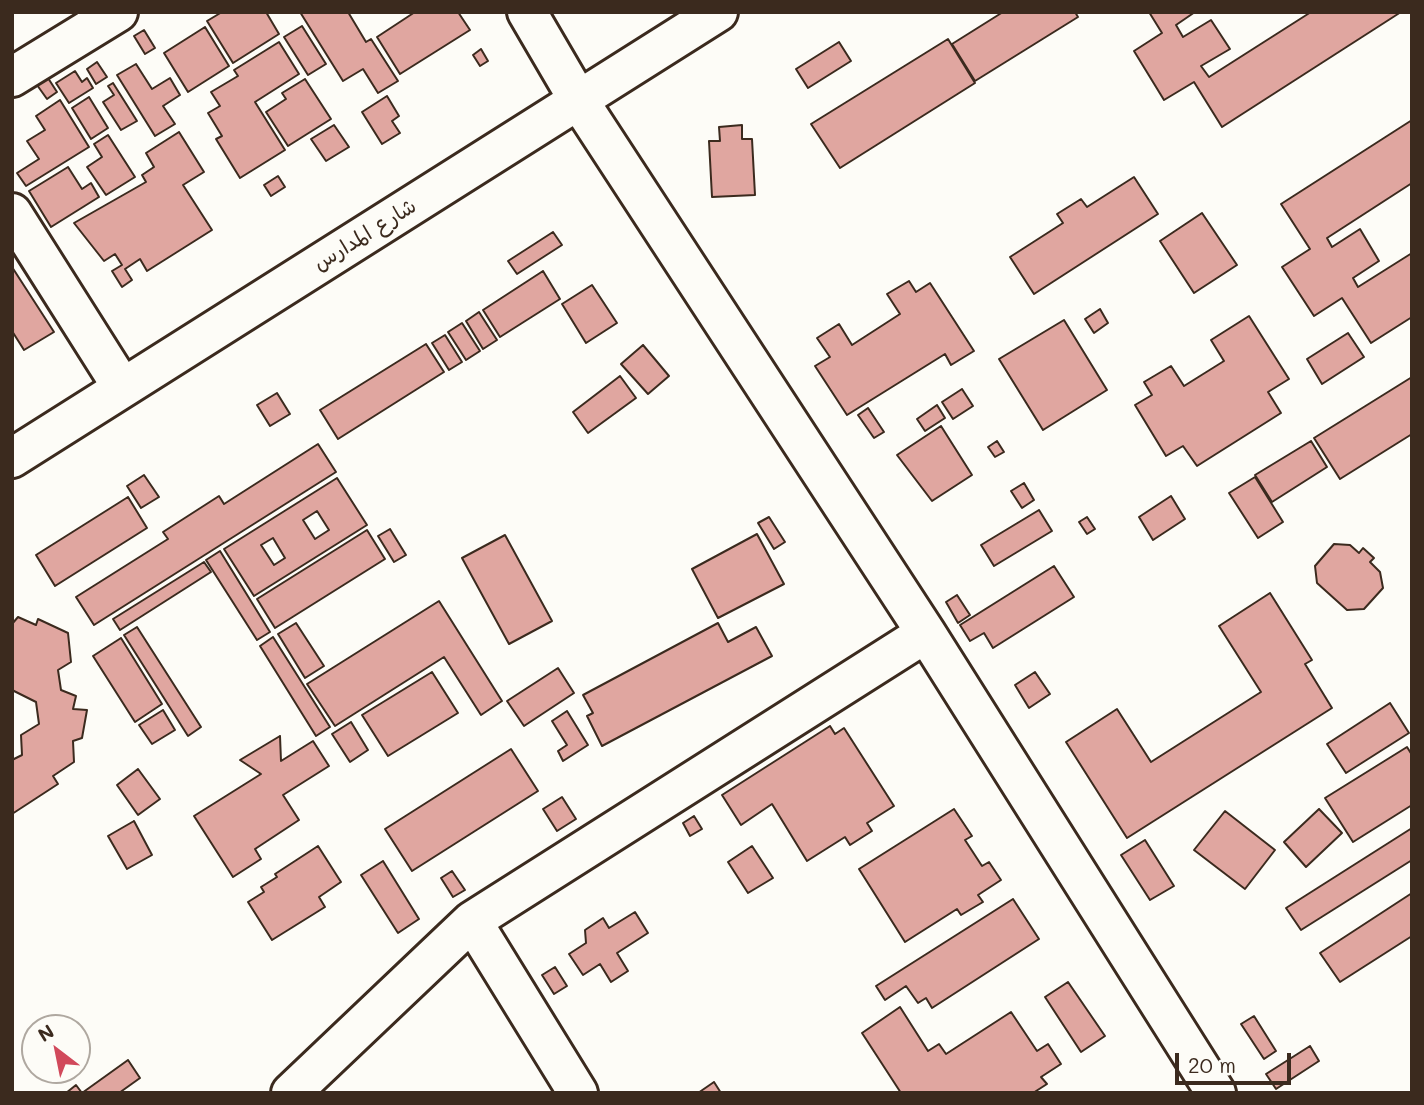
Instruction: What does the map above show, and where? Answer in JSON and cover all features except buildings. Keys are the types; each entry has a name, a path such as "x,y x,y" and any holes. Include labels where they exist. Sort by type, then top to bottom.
{"street":[{"path":"12,77 118,12"},
{"path":"527,12 579,101 926,633 1216,1093"},
{"name":"شارع المدارس","path":"12,458 718,12"},
{"path":"12,213 122,387"},
{"path":"291,1093 472,921 926,633"},
{"path":"472,921 578,1093"}]}
